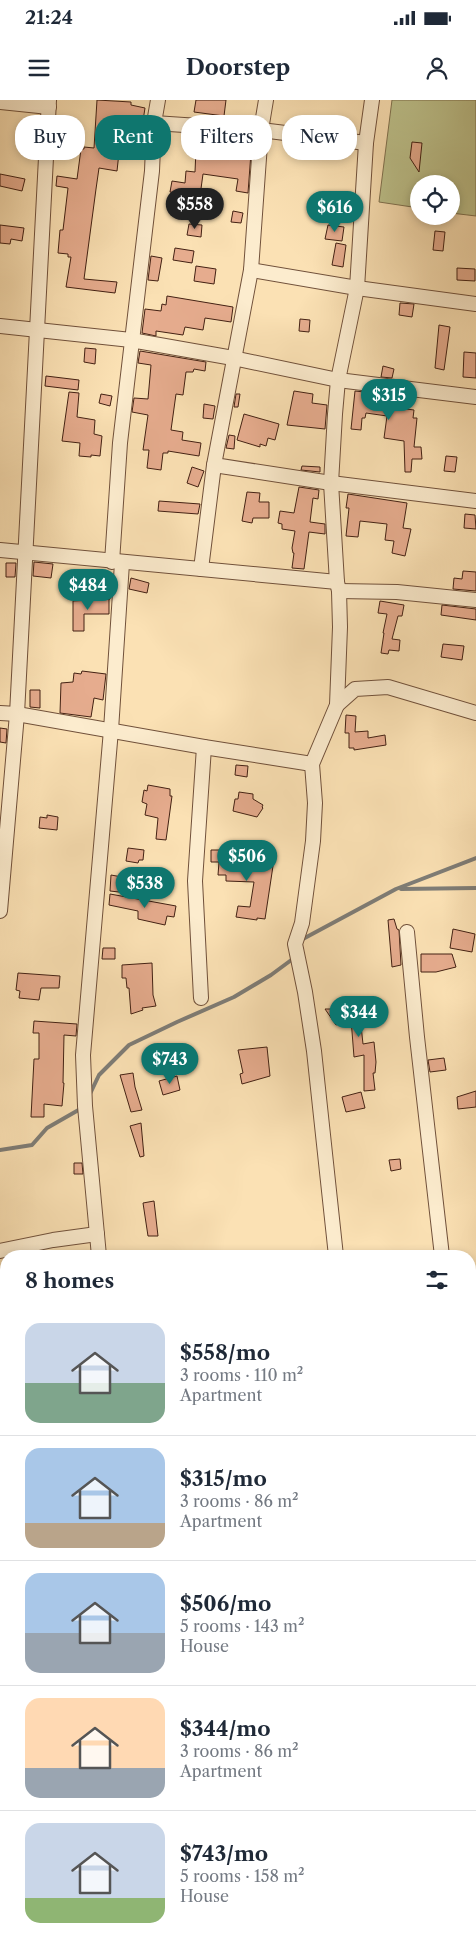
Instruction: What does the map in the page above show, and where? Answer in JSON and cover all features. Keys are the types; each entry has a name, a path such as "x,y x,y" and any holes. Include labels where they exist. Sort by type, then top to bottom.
{"street":[{"path":"155,115 158,100"},
{"path":"264,115 266,100"},
{"path":"335,1250 314,1051 295,944 302,923 313,841 315,803 312,764 337,705 340,627 330,484 338,380 357,288 366,144 372,100"},
{"path":"0,102 49,103 17,714 0,911"},
{"path":"272,131 366,144"},
{"path":"98,1250 85,1106 83,1054 111,730 120,443 152,160"},
{"path":"201,568 214,465 251,270 259,160"},
{"path":"251,270 357,288 476,304"},
{"path":"0,326 131,340 233,358 338,380 476,397"},
{"path":"214,465 330,484 476,501"},
{"path":"0,550 117,562 201,568 338,587 476,600"},
{"path":"337,705 355,689 388,687 476,713"},
{"path":"0,713 17,714 204,748 312,764"},
{"path":"201,998 195,881 204,748"},
{"path":"407,932 441,1250"},
{"path":"5,1250 53,1240 97,1234"}],"green space":[{"path":"392,100 476,100 476,216 460,214 460,175 410,175 410,207 379,202"}],"building":[{"path":"97,100 131,102 131,105 145,108 144,115 96,115"},
{"path":"196,100 226,100 224,115 194,112"},
{"path":"95,132 95,160 118,160 117,171 99,168 84,279 117,282 115,293 66,287 71,257 68,257 68,254 58,253 60,230 63,230 68,188 56,186 57,176 77,179 80,160 85,160 85,147 94,148"},
{"path":"412,142 422,143 419,172 410,158"},
{"path":"196,160 250,160 248,193 236,191 238,179 203,174 200,196 170,192 172,181 185,183 186,171 195,172"},
{"path":"0,174 25,179 22,191 0,186"},
{"path":"233,211 243,213 241,223 231,222"},
{"path":"189,224 202,225 201,237 187,235"},
{"path":"0,225 24,228 22,241 11,239 10,244 0,243"},
{"path":"328,225 344,227 342,241 325,239"},
{"path":"435,231 445,232 443,251 433,250"},
{"path":"336,243 346,245 343,267 332,265"},
{"path":"175,248 194,251 192,263 173,260"},
{"path":"151,256 162,258 158,281 148,280"},
{"path":"196,266 216,269 214,284 194,281"},
{"path":"457,268 475,269 475,281 457,280"},
{"path":"167,296 233,307 231,322 205,318 203,330 185,327 183,335 156,331 156,336 142,333 145,309 161,311 162,304 166,305"},
{"path":"400,303 414,304 412,317 399,315"},
{"path":"300,319 310,320 309,332 299,331"},
{"path":"439,325 450,327 444,370 435,368"},
{"path":"85,348 96,349 95,364 84,362"},
{"path":"140,351 206,362 205,371 194,369 193,372 186,372 183,395 176,394 171,430 183,432 182,440 201,443 199,456 168,451 168,453 163,453 161,470 147,468 149,450 143,450 148,415 132,412 134,398 148,399 151,365 138,363"},
{"path":"464,352 476,353 476,378 463,377"},
{"path":"383,366 394,369 392,378 381,377"},
{"path":"46,376 79,380 78,390 45,386"},
{"path":"294,391 313,394 312,403 327,405 325,429 287,425"},
{"path":"355,391 400,396 399,408 414,410 413,418 417,418 414,447 421,447 422,459 412,459 411,472 405,472 404,441 384,438 387,416 366,413 365,418 362,418 361,430 351,429"},
{"path":"69,392 79,393 77,417 95,420 94,434 102,436 100,456 79,456 80,443 62,441"},
{"path":"101,394 112,396 110,406 99,403"},
{"path":"236,394 240,394 238,407 234,407"},
{"path":"204,404 215,406 213,419 203,418"},
{"path":"244,414 279,424 275,440 268,438 266,446 260,444 260,447 237,440"},
{"path":"229,435 235,436 234,449 226,448"},
{"path":"446,456 457,457 455,472 444,471"},
{"path":"302,466 320,467 320,472 301,470"},
{"path":"192,467 204,471 198,487 187,483"},
{"path":"299,487 319,490 318,499 313,498 310,522 325,524 325,534 309,532 304,569 292,568 294,553 292,548 295,531 282,529 282,524 278,523 280,511 294,513"},
{"path":"247,492 260,493 259,502 269,502 269,518 253,518 252,523 242,521"},
{"path":"348,494 407,503 403,528 411,529 405,556 392,553 394,541 385,540 387,524 360,521 358,537 346,536 349,508 346,508"},
{"path":"159,501 200,504 198,514 158,511"},
{"path":"465,514 475,515 476,529 464,528"},
{"path":"34,562 53,564 51,578 33,576"},
{"path":"6,563 16,563 15,577 6,577"},
{"path":"463,571 476,572 476,591 453,589 454,578 462,579"},
{"path":"131,578 149,583 147,593 129,589"},
{"path":"99,582 110,582 110,599 99,600"},
{"path":"109,599 109,614 84,614 84,631 73,631 73,601"},
{"path":"380,601 404,605 402,616 398,616 392,639 400,640 399,651 389,650 388,654 381,653 387,614 378,613"},
{"path":"442,605 476,609 476,620 441,615"},
{"path":"443,644 464,646 462,660 441,657"},
{"path":"82,671 106,674 103,700 94,698 91,717 60,713 61,683 73,682 74,673 81,674"},
{"path":"30,690 40,690 40,708 30,707"},
{"path":"346,715 356,716 355,732 368,731 368,738 385,735 386,745 354,750 354,748 349,748 349,733 345,733"},
{"path":"0,728 7,729 6,743 0,742"},
{"path":"236,765 248,766 247,777 235,775"},
{"path":"148,785 170,789 170,796 172,796 166,840 156,839 158,818 145,815 147,804 142,802 144,790 147,791"},
{"path":"239,792 253,794 253,799 263,805 257,817 233,811 235,799 238,799"},
{"path":"47,815 58,817 57,830 39,828 40,817 47,818"},
{"path":"128,848 144,850 143,860 139,860 138,863 126,861"},
{"path":"211,850 229,850 230,864 255,863 273,866 265,919 257,918 257,920 236,917 238,906 250,907 254,882 226,881 226,875 218,875 219,862 211,862"},
{"path":"111,875 122,877 119,892 110,891"},
{"path":"110,894 176,906 174,917 167,916 165,925 138,919 138,911 109,905"},
{"path":"394,919 399,930 401,965 392,967 388,920"},
{"path":"453,929 475,934 472,952 450,948"},
{"path":"103,948 115,948 115,959 102,959"},
{"path":"421,954 452,954 456,967 436,972 421,972"},
{"path":"152,963 153,995 156,1006 142,1008 143,1010 131,1014 129,988 127,988 126,978 122,978 122,965"},
{"path":"18,973 60,976 59,988 41,988 39,1000 19,998 20,991 16,990"},
{"path":"364,997 374,997 373,1014 366,1013 360,1016 363,1044 374,1042 376,1062 375,1073 373,1073 375,1090 364,1091 364,1055 354,1057 351,1019 336,1025 325,1009 359,1007 359,1010 363,1010"},
{"path":"34,1021 77,1024 76,1036 64,1035 62,1106 44,1104 44,1117 31,1117 34,1059 39,1059 39,1033 33,1033"},
{"path":"267,1047 270,1076 242,1084 240,1074 243,1073 238,1050"},
{"path":"444,1058 446,1070 430,1072 428,1060"},
{"path":"133,1073 142,1110 131,1112 120,1075"},
{"path":"177,1076 180,1090 163,1095 159,1081"},
{"path":"476,1091 476,1107 458,1109 457,1097"},
{"path":"361,1092 365,1108 346,1112 342,1097"},
{"path":"141,1123 144,1156 140,1157 130,1126"},
{"path":"400,1159 401,1169 391,1171 389,1160"},
{"path":"74,1163 82,1163 83,1174 74,1174"},
{"path":"154,1201 158,1236 148,1236 143,1203"}],"waterway":[{"path":"301,940 396,889 476,858"},
{"path":"401,889 476,888"},
{"path":"89,1096 99,1075 129,1045 234,997 271,975 294,958"},
{"path":"0,1150 32,1145 47,1128 82,1108"}]}
